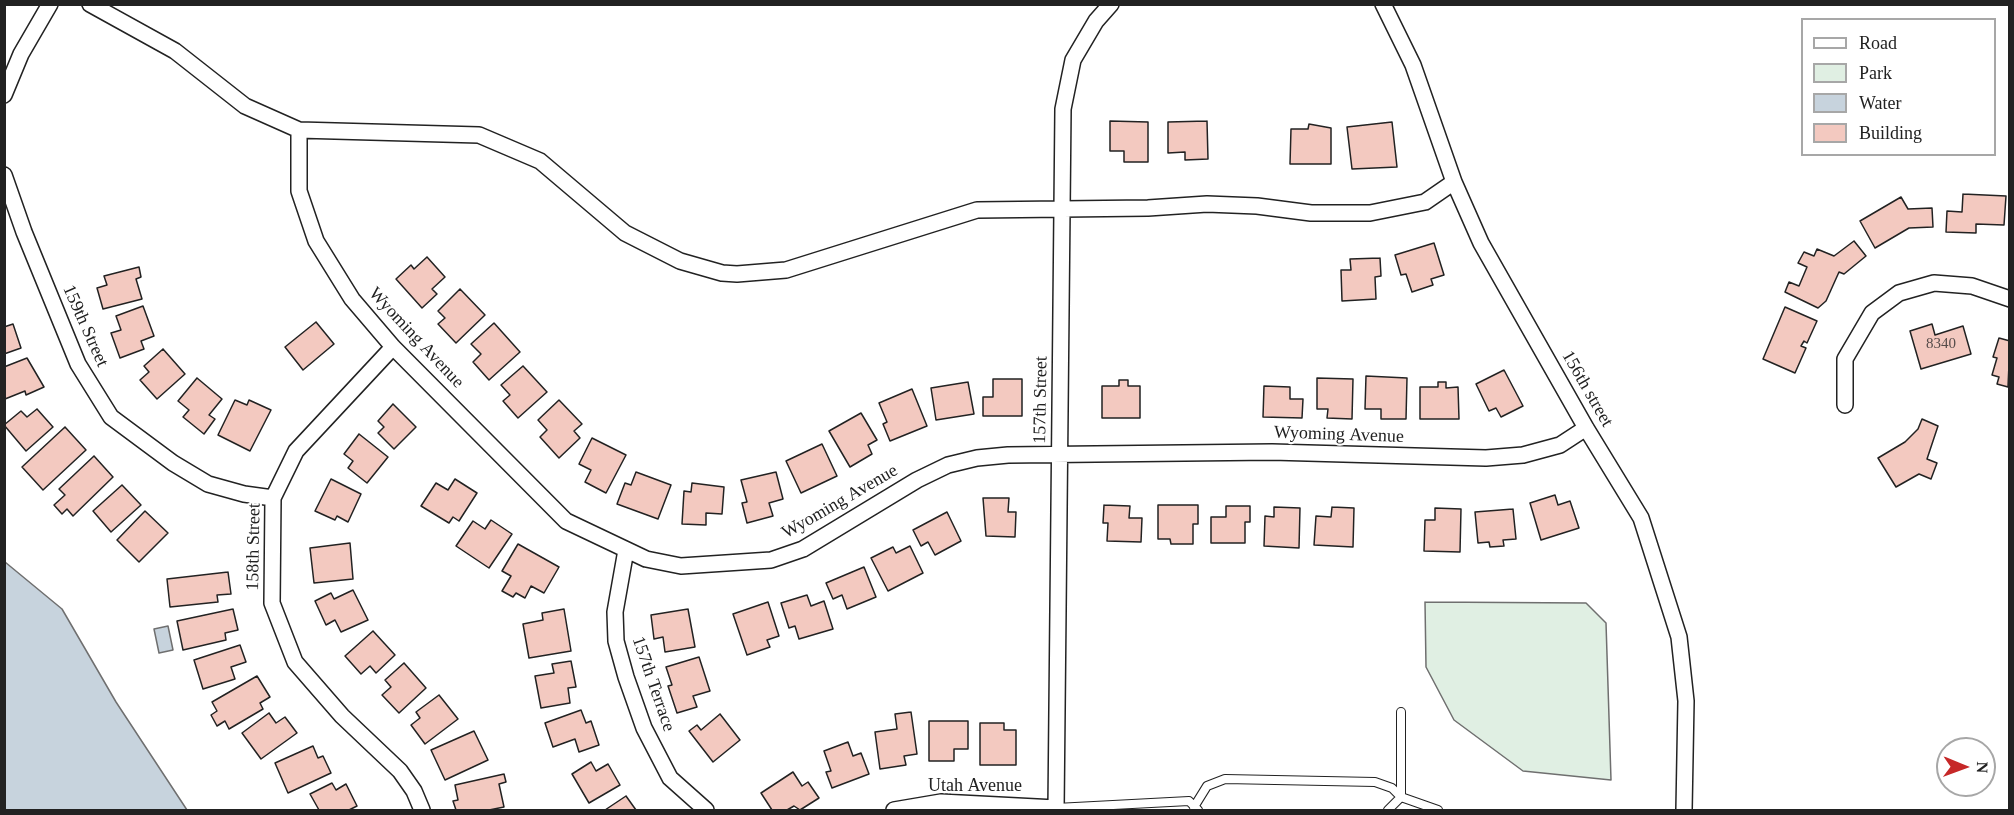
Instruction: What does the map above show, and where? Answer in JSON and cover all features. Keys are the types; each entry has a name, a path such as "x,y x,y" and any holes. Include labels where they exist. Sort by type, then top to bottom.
{"street":[{"path":"4,96 21,54 50,4"},
{"path":"90,4 175,51 245,106 299,130 478,135 540,161 625,233 680,261 737,274 801,266 977,210 1148,208 1207,204 1257,206 1311,213 1370,213 1425,202 1454,182"},
{"name":"157th Street","path":"1056,809 1064,208 1063,109 1072,60 1096,21 1111,4"},
{"name":"156th street","path":"1383,4 1413,65 1454,182 1481,243 1586,428 1641,518 1679,637 1686,701 1684,810"},
{"name":"Wyoming Avenue","path":"299,130 299,191 316,241 352,299 393,347 566,521 646,560 681,566 771,560 802,549 917,480 948,465 1008,455 1272,452 1486,458 1523,455 1560,445 1586,428"},
{"name":"159th Street","path":"4,175 78,364 111,417 173,463 208,483 244,494 273,498"},
{"path":"1845,405 1845,359 1872,313 1899,293 1934,283 1972,286 2010,299"},
{"name":"158th Street","path":"393,347 296,451 273,498 272,603 295,662 342,716 400,771 414,791 422,810"},
{"name":"157th Terrace","path":"626,550 615,612 616,641 626,677 644,728 670,778 706,810"},
{"name":"Utah Avenue","path":"894,810 941,802 1056,809"}],"lane":[{"path":"1388,810 1401,797 1401,712"},
{"path":"1056,809 1149,808 1189,801 1196,808 1207,786 1225,779 1375,782 1392,788 1401,797 1438,810"}],"green space":[{"path":"1425,602 1586,603 1606,623 1611,780 1523,771 1454,720 1426,667"}],"water":[{"path":"5,562 62,609 116,702 187,810 5,810"},
{"path":"168,626 173,650 159,653 154,629"}],"building":[{"path":"1110,121 1148,122 1148,162 1124,162 1124,151 1110,151"},
{"path":"1207,121 1208,159 1185,160 1185,152 1168,153 1168,122"},
{"path":"1392,122 1397,167 1352,169 1347,127"},
{"path":"1309,124 1331,128 1331,164 1290,164 1291,129 1308,129"},
{"path":"1963,194 2006,196 2004,225 1976,224 1976,233 1946,232 1947,211 1962,212"},
{"path":"1901,197 1908,209 1932,208 1933,227 1909,228 1875,248 1860,221"},
{"path":"1854,241 1866,256 1844,274 1839,272 1826,301 1818,308 1785,292 1789,282 1799,286 1807,267 1798,263 1804,252 1814,256 1817,249 1834,256"},
{"path":"1434,243 1444,275 1431,279 1433,285 1412,292 1406,274 1401,275 1395,255"},
{"path":"427,257 445,277 432,289 437,294 422,308 396,279 411,265 414,269"},
{"path":"1380,258 1381,276 1375,277 1376,299 1342,301 1341,270 1351,270 1350,259"},
{"path":"139,267 141,277 136,279 142,299 103,309 97,288 107,285 104,276"},
{"path":"460,289 485,315 456,343 438,324 445,318 438,311"},
{"path":"143,306 154,336 141,341 144,349 120,358 111,333 121,330 116,316"},
{"path":"1785,307 1817,321 1807,343 1804,341 1801,346 1806,348 1795,373 1763,359"},
{"path":"316,322 334,344 303,370 285,347"},
{"path":"494,323 520,352 489,380 473,362 481,354 471,344"},
{"path":"13,324 21,348 4,354 4,327"},
{"path":"1932,324 1935,335 1963,326 1971,354 1921,369 1910,331"},
{"path":"1999,338 2010,341 2008,387 1997,384 1999,377 1992,375 1997,358 1993,357"},
{"path":"163,349 185,374 157,399 140,380 149,372 144,366"},
{"path":"27,358 44,387 26,395 25,391 5,399 4,367"},
{"path":"523,366 547,392 518,418 503,401 510,395 501,385"},
{"path":"1504,370 1523,406 1501,417 1496,408 1489,411 1476,384"},
{"path":"1366,376 1407,378 1406,419 1381,419 1381,409 1365,409"},
{"path":"197,378 222,399 209,415 215,419 204,434 183,417 189,410 178,401"},
{"path":"1317,378 1353,379 1352,419 1327,418 1328,409 1317,409"},
{"path":"993,379 1022,379 1022,416 983,416 983,397 993,397"},
{"path":"1119,380 1128,380 1128,386 1140,386 1140,418 1102,418 1102,386 1119,386"},
{"path":"968,382 974,414 936,420 931,388"},
{"path":"1438,382 1446,382 1446,388 1458,387 1459,419 1420,419 1420,387 1438,387"},
{"path":"1264,386 1290,387 1290,399 1303,399 1302,418 1263,417"},
{"path":"912,389 927,426 890,441 883,424 887,422 879,403"},
{"path":"235,400 247,405 249,400 271,410 250,451 218,435"},
{"path":"559,400 582,424 574,431 580,438 559,458 540,437 547,430 538,420"},
{"path":"393,404 416,427 394,449 378,433 384,427 378,421"},
{"path":"37,409 53,427 26,451 4,425 21,411 27,417"},
{"path":"861,413 877,440 868,445 872,454 850,467 829,431"},
{"path":"1922,419 1938,426 1927,459 1937,463 1931,479 1919,474 1896,487 1878,458 1905,442 1918,429"},
{"path":"65,427 86,450 43,490 22,467"},
{"path":"359,434 388,457 367,483 348,468 353,461 344,454"},
{"path":"592,438 626,455 606,493 585,482 591,470 579,464"},
{"path":"822,444 837,476 801,493 786,461"},
{"path":"94,456 113,477 73,516 67,509 62,514 54,505 65,495 59,489"},
{"path":"636,472 671,485 658,519 617,504 625,483 631,485"},
{"path":"776,472 783,499 769,503 773,516 747,523 742,503 747,502 741,480"},
{"path":"331,479 361,494 348,522 337,516 335,520 315,511"},
{"path":"455,479 477,493 459,521 453,517 449,523 421,506 436,483 448,490"},
{"path":"692,483 724,487 722,514 706,513 706,525 682,524 684,491 691,492"},
{"path":"122,485 141,505 111,532 93,511"},
{"path":"1555,495 1558,505 1570,501 1579,528 1541,540 1530,503"},
{"path":"983,498 1009,498 1008,512 1016,512 1015,537 986,536"},
{"path":"1104,505 1130,506 1129,518 1142,518 1141,542 1107,541 1108,523 1103,523"},
{"path":"1158,505 1198,505 1198,524 1193,524 1193,544 1171,544 1170,539 1158,539"},
{"path":"1226,506 1250,506 1250,522 1245,522 1245,543 1211,543 1211,517 1226,517"},
{"path":"1274,507 1300,508 1299,548 1264,546 1265,516 1274,517"},
{"path":"1332,507 1354,508 1353,547 1314,545 1316,516 1331,517"},
{"path":"1435,508 1461,509 1460,552 1424,551 1425,520 1435,520"},
{"path":"1513,509 1516,539 1503,540 1504,546 1490,547 1489,542 1478,543 1475,512"},
{"path":"145,511 168,533 139,562 117,540"},
{"path":"947,512 961,541 935,555 928,542 921,546 913,530"},
{"path":"491,520 512,534 489,568 456,546 473,521 485,529"},
{"path":"350,543 353,579 314,583 310,548"},
{"path":"518,544 559,567 544,593 531,586 525,598 516,593 513,597 502,591 511,576 502,571"},
{"path":"910,546 923,573 888,591 871,558 893,547 896,553"},
{"path":"864,567 876,597 847,609 842,595 833,599 826,583"},
{"path":"228,572 231,594 217,595 218,602 170,607 167,579"},
{"path":"353,590 368,620 341,632 335,620 326,625 315,601 331,593 334,599"},
{"path":"807,595 811,606 824,601 833,629 799,639 795,626 789,628 781,603"},
{"path":"768,602 779,636 767,640 770,647 747,655 733,614"},
{"path":"233,609 238,630 225,633 226,640 183,650 177,621"},
{"path":"564,609 571,651 529,658 523,624 543,620 542,613"},
{"path":"688,609 695,647 665,652 663,637 654,639 651,615"},
{"path":"373,631 395,655 376,673 370,666 361,674 345,656"},
{"path":"240,645 246,662 231,667 235,679 203,689 194,660"},
{"path":"699,657 710,691 693,696 697,707 677,713 668,686 672,685 666,667"},
{"path":"571,661 576,687 568,688 570,703 541,708 535,676 554,673 552,664"},
{"path":"404,663 426,688 399,713 382,695 391,687 385,680"},
{"path":"257,676 270,697 260,703 263,709 229,729 225,721 217,726 211,715 217,711 212,702"},
{"path":"439,695 458,719 425,744 411,725 420,718 416,712"},
{"path":"581,710 586,723 591,721 599,745 579,752 575,739 553,747 545,723"},
{"path":"911,712 917,754 904,756 906,765 880,769 875,732 897,729 895,714"},
{"path":"269,713 276,723 285,717 297,733 261,759 242,733"},
{"path":"720,714 740,740 713,762 689,731 697,725 701,730"},
{"path":"929,721 968,721 968,749 954,749 954,761 929,761"},
{"path":"980,723 1004,723 1004,730 1016,730 1016,765 980,765"},
{"path":"474,731 488,760 445,780 431,750"},
{"path":"848,742 853,756 861,753 869,774 832,788 826,772 831,771 824,751"},
{"path":"313,746 318,758 323,756 331,773 288,793 275,763"},
{"path":"591,762 596,771 608,764 620,785 589,803 572,774"},
{"path":"793,772 802,786 808,782 819,798 800,810 794,806 787,810 772,810 761,793"},
{"path":"504,774 506,782 499,784 504,807 489,810 456,810 453,801 458,800 455,785"},
{"path":"332,783 336,790 346,784 357,806 349,810 319,810 310,794"},
{"path":"626,796 636,810 605,810"}]}
